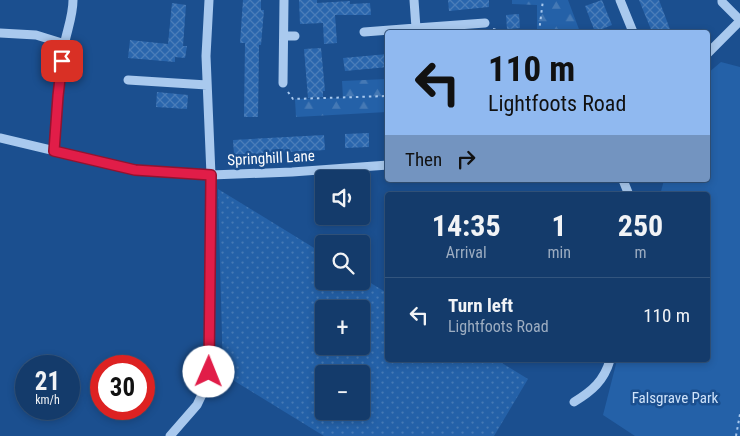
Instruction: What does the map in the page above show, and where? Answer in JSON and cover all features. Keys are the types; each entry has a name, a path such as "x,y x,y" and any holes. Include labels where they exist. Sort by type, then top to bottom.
{"street":[{"path":"54,151 58,96 73,0"},
{"name":"Springhill Lane","path":"209,0 206,56 211,175 292,172 385,165"},
{"path":"283,83 284,0"},
{"path":"414,0 416,28"},
{"path":"620,0 631,30"},
{"path":"710,51 740,20 722,0"},
{"path":"390,30 485,23"},
{"path":"364,32 385,30"},
{"path":"0,33 36,35 65,44"},
{"path":"284,36 295,36"},
{"path":"128,80 207,85"},
{"path":"0,138 135,170 211,175 208,382 198,405 170,436"},
{"path":"574,402 598,385 609,362"}],"path":[{"path":"539,30 543,0"},
{"path":"485,23 493,30"},
{"path":"283,83 293,100 385,96"},
{"path":"736,436 740,414"}],"green space":[{"path":"512,0 568,0 579,30 537,30 537,5 512,4"},
{"name":"Falsgrave Park","path":"721,62 740,67 740,436 635,436 603,415 616,362 710,362 710,192 661,192 663,182 710,182 710,71"},
{"path":"385,79 385,112 296,117 295,99 343,98 342,81"},
{"path":"218,189 315,248 315,290 370,290 370,283 385,292 385,362 500,362 528,379 494,436 324,436 223,374"}],"building":[{"path":"243,0 261,0 261,10 264,10 261,45 259,45 258,117 244,117 245,43 240,43"},
{"path":"299,0 317,0 317,3 350,1 350,4 370,3 371,15 335,15 337,43 324,44 323,23 300,24"},
{"path":"448,0 489,0 489,7 449,11"},
{"path":"602,0 612,25 600,30 594,30 585,6"},
{"path":"639,0 659,0 670,30 651,30"},
{"path":"172,3 186,5 183,46 187,46 185,58 175,57 175,62 128,58 130,40 168,44"},
{"path":"519,14 520,28 507,29 506,15"},
{"path":"321,48 325,91 323,91 323,97 308,98 304,49"},
{"path":"385,54 385,67 345,71 343,58"},
{"path":"157,92 188,95 187,109 156,107"},
{"path":"369,133 369,147 345,148 345,134"},
{"path":"324,135 325,150 234,155 233,140"}],"route":[{"path":"62,61 54,151 135,170 211,175 209,372"}]}
